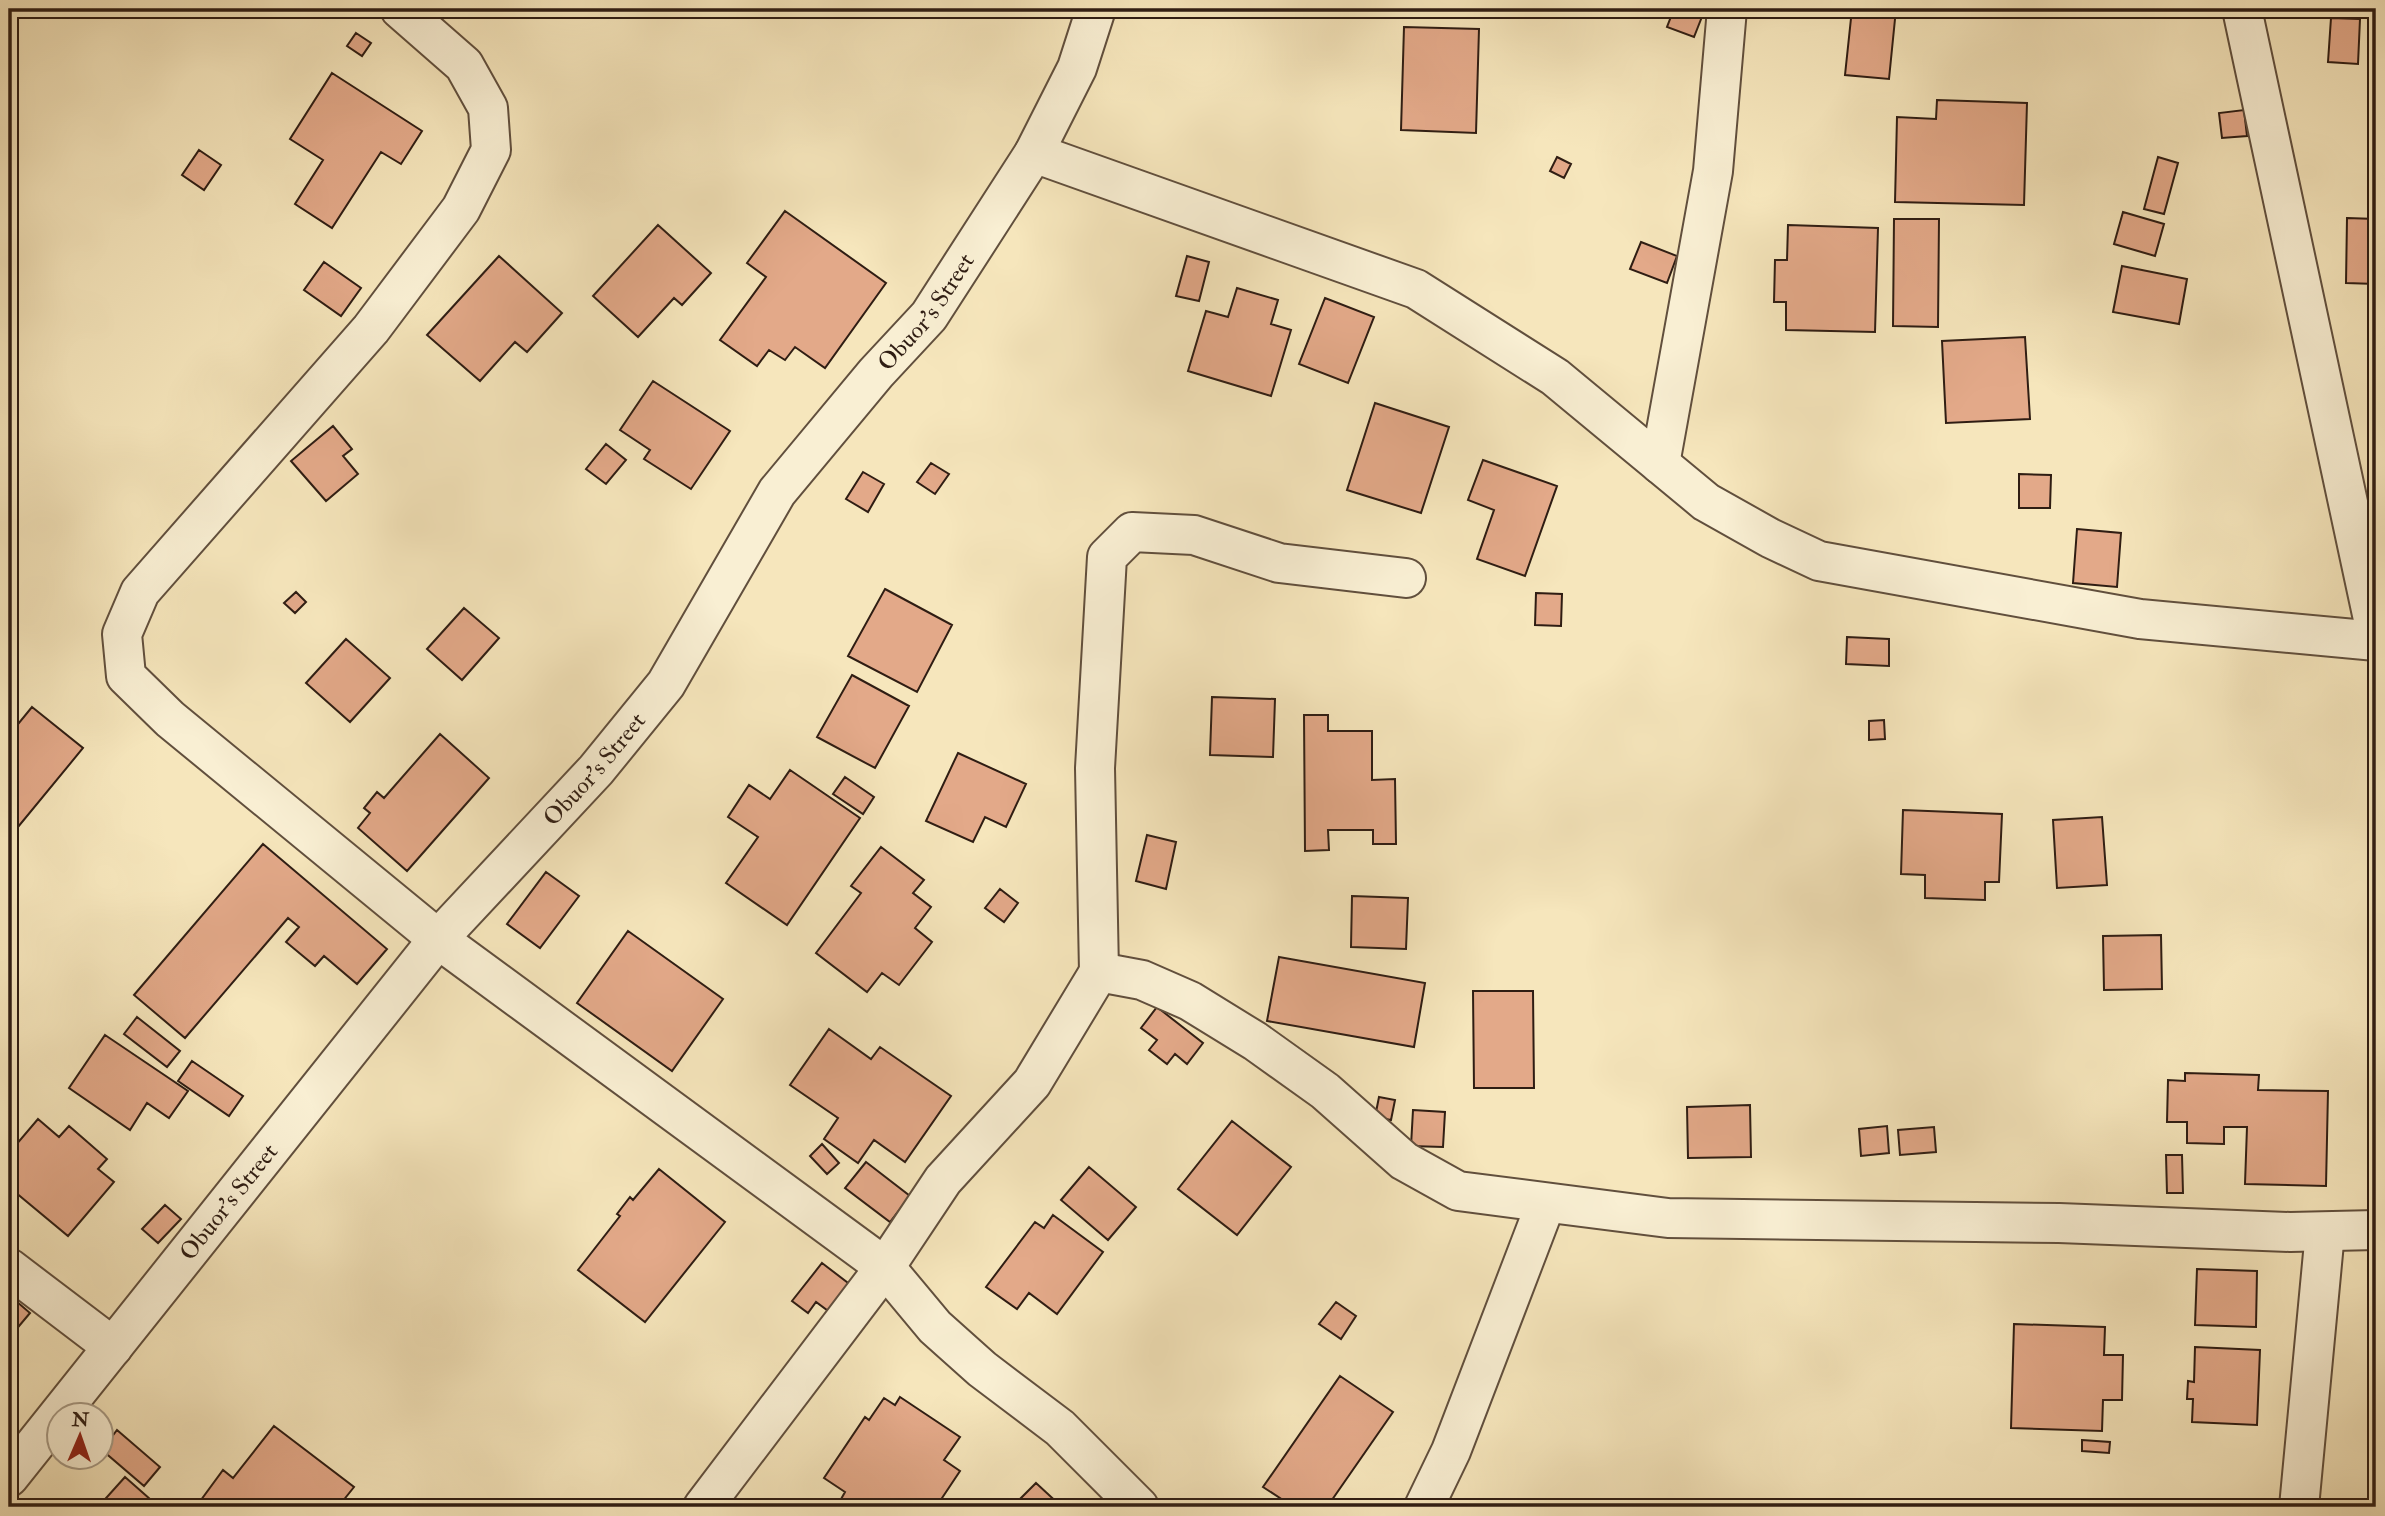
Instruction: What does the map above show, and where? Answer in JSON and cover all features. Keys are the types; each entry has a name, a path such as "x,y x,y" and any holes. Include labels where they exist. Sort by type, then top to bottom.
{"street":[{"path":"400,9 464,65 488,107 491,150 461,209 371,329 140,592 121,634 127,676 170,719 438,939 885,1267 935,1327 982,1369 1060,1428 1139,1507"},
{"name":"Obuor’s Street","path":"9,1477 438,939 596,770 666,684 777,492 876,373 929,316 1034,153 1077,68 1096,9"},
{"path":"1660,464 1713,171 1727,9"},
{"path":"2242,9 2376,633"},
{"path":"1034,153 1416,289 1555,377 1706,502 1819,561 2140,619 2376,640"},
{"path":"703,1507 885,1267 943,1180 1032,1083 1099,972 1095,768 1107,557 1132,532 1194,535 1279,563 1406,578"},
{"path":"1099,972 1142,980 1190,1001 1255,1041 1325,1091 1404,1161 1458,1191 1668,1218 2059,1223 2325,1232 2376,1230"},
{"path":"1424,1507 1451,1451 1546,1203"},
{"path":"2299,1507 2325,1232"},
{"path":"9,1268 113,1347"}],"building":[{"path":"1674,9 1705,9 1694,37 1667,27"},
{"path":"1852,9 1896,9 1889,79 1845,75"},
{"path":"2331,18 2360,19 2358,64 2328,62"},
{"path":"1404,27 1479,29 1476,133 1401,130"},
{"path":"356,33 371,43 362,56 347,46"},
{"path":"332,73 422,131 401,164 381,152 332,228 295,204 323,160 290,139"},
{"path":"1937,100 2027,103 2024,205 1895,202 1897,117 1936,119"},
{"path":"2244,110 2247,136 2222,138 2219,113"},
{"path":"199,150 221,165 204,190 182,175"},
{"path":"1557,157 1571,164 1564,178 1550,171"},
{"path":"2158,157 2178,163 2164,214 2144,209"},
{"path":"785,211 886,283 825,368 795,347 785,360 769,350 757,366 720,340 766,277 747,263"},
{"path":"2123,212 2164,224 2155,256 2114,244"},
{"path":"2347,218 2376,219 2376,284 2346,283"},
{"path":"1894,219 1939,219 1938,327 1893,326"},
{"path":"658,225 711,273 682,305 674,298 638,337 593,296"},
{"path":"1788,225 1878,228 1875,332 1786,330 1786,302 1774,302 1775,260 1787,260"},
{"path":"1641,242 1677,256 1667,283 1630,269"},
{"path":"499,256 562,313 527,352 515,342 480,381 427,335"},
{"path":"1187,256 1209,262 1199,301 1176,296"},
{"path":"324,262 361,288 341,316 304,290"},
{"path":"2122,266 2187,279 2179,324 2113,312"},
{"path":"1237,288 1278,300 1271,324 1291,330 1271,396 1188,371 1206,311 1228,317"},
{"path":"1325,298 1374,317 1348,383 1299,364"},
{"path":"2025,337 2030,419 1946,423 1942,341"},
{"path":"653,381 730,431 691,489 644,459 650,450 620,430"},
{"path":"1375,403 1449,427 1421,513 1347,490"},
{"path":"333,426 352,449 343,456 358,474 326,501 291,461"},
{"path":"606,444 626,460 606,484 586,469"},
{"path":"1483,460 1557,486 1525,576 1477,559 1494,510 1468,500"},
{"path":"931,463 949,474 935,494 917,482"},
{"path":"863,472 884,484 868,512 846,499"},
{"path":"2019,474 2051,475 2050,508 2019,508"},
{"path":"2077,529 2121,533 2117,587 2073,583"},
{"path":"885,589 952,625 917,692 848,656"},
{"path":"296,592 306,602 295,613 284,603"},
{"path":"1536,593 1562,594 1561,626 1535,625"},
{"path":"464,608 499,638 462,680 427,649"},
{"path":"1847,637 1889,639 1889,666 1846,664"},
{"path":"346,639 390,678 350,722 306,683"},
{"path":"852,675 909,706 875,768 817,737"},
{"path":"1212,697 1275,699 1273,757 1210,755"},
{"path":"32,707 83,748 18,827 9,819 9,735"},
{"path":"1304,715 1328,715 1328,731 1372,731 1372,780 1395,779 1396,844 1373,844 1373,830 1328,830 1329,850 1305,851"},
{"path":"1884,720 1885,739 1869,740 1869,721"},
{"path":"440,734 489,778 407,871 358,828 370,813 364,808 377,792 384,798"},
{"path":"958,753 1026,784 1006,827 985,817 973,842 926,821"},
{"path":"790,770 860,818 787,925 726,883 758,837 728,817 749,785 770,799"},
{"path":"845,777 874,797 863,814 833,794"},
{"path":"1903,810 2002,814 1999,882 1985,882 1985,900 1925,898 1925,875 1901,874"},
{"path":"2102,817 2107,885 2057,888 2053,820"},
{"path":"1147,835 1176,842 1166,889 1136,881"},
{"path":"263,844 387,949 357,984 324,956 315,966 286,942 299,927 288,918 185,1038 134,995"},
{"path":"881,847 924,880 913,893 931,907 915,928 932,942 899,985 882,973 867,992 816,953 861,893 851,886"},
{"path":"546,872 579,896 540,948 507,924"},
{"path":"1000,889 1018,903 1004,922 985,908"},
{"path":"1352,896 1408,898 1406,949 1351,947"},
{"path":"628,931 723,999 672,1071 577,1003"},
{"path":"2161,935 2162,989 2104,990 2103,936"},
{"path":"1279,957 1425,983 1414,1047 1267,1021"},
{"path":"1473,991 1533,991 1534,1088 1474,1088"},
{"path":"1157,1007 1203,1043 1187,1064 1175,1054 1167,1064 1149,1050 1157,1040 1141,1028"},
{"path":"137,1017 180,1051 167,1067 124,1034"},
{"path":"829,1029 871,1059 880,1047 951,1096 905,1162 874,1140 858,1163 824,1139 838,1118 790,1085"},
{"path":"105,1035 188,1091 169,1118 147,1103 130,1130 69,1088"},
{"path":"192,1061 243,1096 229,1116 178,1081"},
{"path":"2185,1073 2259,1075 2258,1090 2328,1091 2326,1186 2245,1184 2247,1127 2224,1127 2224,1144 2187,1143 2187,1122 2167,1122 2168,1080 2185,1081"},
{"path":"1379,1097 1395,1100 1391,1120 1375,1117"},
{"path":"1750,1105 1751,1157 1688,1158 1687,1107"},
{"path":"1413,1110 1445,1112 1443,1147 1411,1146"},
{"path":"38,1119 59,1137 69,1126 107,1159 98,1169 114,1182 68,1236 9,1187 9,1153"},
{"path":"1232,1121 1291,1167 1237,1235 1178,1189"},
{"path":"1887,1126 1889,1153 1861,1156 1859,1129"},
{"path":"1934,1127 1936,1152 1900,1155 1898,1130"},
{"path":"822,1144 839,1163 827,1174 810,1156"},
{"path":"2166,1155 2182,1155 2183,1193 2167,1193"},
{"path":"866,1162 910,1196 890,1222 845,1188"},
{"path":"1089,1167 1136,1207 1108,1240 1061,1200"},
{"path":"659,1169 725,1222 645,1322 578,1270 620,1216 617,1214 630,1197 633,1200"},
{"path":"165,1205 181,1219 158,1243 142,1229"},
{"path":"1053,1215 1103,1252 1057,1314 1029,1293 1017,1309 986,1287 1035,1222 1044,1228"},
{"path":"822,1263 852,1286 831,1313 816,1302 808,1313 792,1301"},
{"path":"2197,1269 2257,1271 2256,1327 2195,1325"},
{"path":"9,1295 30,1313 9,1338"},
{"path":"1336,1302 1356,1316 1341,1339 1319,1324"},
{"path":"2014,1324 2105,1327 2104,1355 2123,1355 2122,1400 2103,1400 2102,1431 2011,1428"},
{"path":"2195,1347 2260,1350 2257,1425 2192,1422 2193,1399 2187,1399 2188,1381 2194,1382"},
{"path":"1340,1376 1393,1412 1327,1507 1283,1507 1286,1502 1263,1487"},
{"path":"900,1397 960,1437 944,1460 960,1471 936,1507 850,1507 840,1501 845,1492 824,1478 865,1417 869,1420 884,1398 895,1405"},
{"path":"274,1426 354,1487 338,1507 211,1507 201,1500 223,1470 233,1478"},
{"path":"116,1431 160,1467 144,1486 116,1462"},
{"path":"2082,1440 2110,1442 2109,1453 2082,1451"},
{"path":"125,1477 159,1507 98,1507"},
{"path":"1036,1483 1062,1507 1012,1507"}]}
